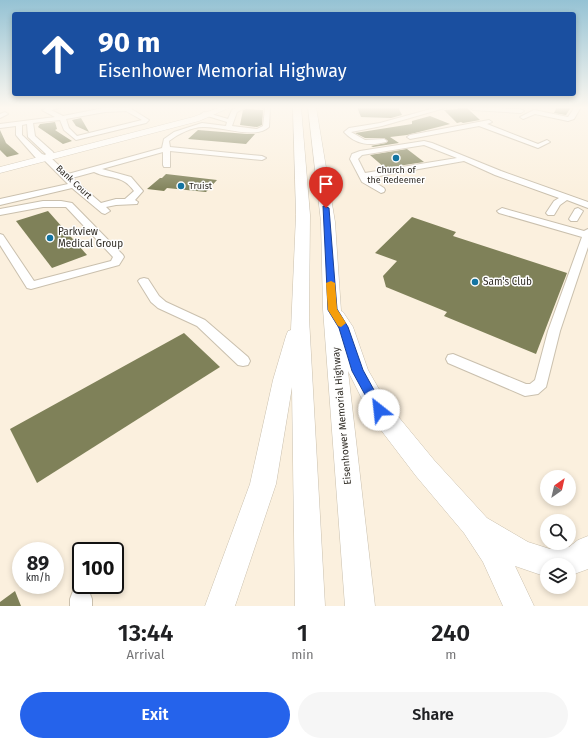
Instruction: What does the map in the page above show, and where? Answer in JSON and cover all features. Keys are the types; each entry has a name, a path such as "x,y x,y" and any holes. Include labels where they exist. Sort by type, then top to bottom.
{"highway":[{"path":"299,135 304,215 300,318 310,606"},
{"name":"Eisenhower Memorial Highway","path":"316,135 328,222 332,310 360,606"},
{"path":"332,310 344,327 358,371 379,410 425,468 474,523 493,552 518,606"},
{"path":"220,606 263,484 283,380 300,318"},
{"path":"474,523 490,536 514,551 544,563 568,563 586,553 588,550"}],"main road":[{"path":"0,170 46,156 125,135"},
{"path":"0,166 46,156"}],"street":[{"path":"19,135 46,156"},
{"path":"30,135 46,156"},
{"path":"73,135 76,138 88,135"},
{"path":"167,165 166,140 173,135"},
{"path":"351,135 359,142 371,143 390,140"},
{"path":"403,138 418,135"},
{"path":"510,135 538,146 547,142"},
{"path":"381,190 373,186 363,176 354,159 355,156 360,153 424,143 430,144 498,173 588,205"},
{"path":"67,177 166,149 262,158"},
{"name":"Bank Court","path":"46,156 74,185 103,208 116,202 128,201"},
{"path":"363,176 465,159"},
{"path":"96,169 100,172 120,175 129,179 139,191 128,201"},
{"path":"0,202 74,185"},
{"path":"549,218 557,203 566,197"},
{"path":"128,201 139,203"},
{"path":"0,212 50,204 69,206 119,257 115,263 32,285 0,237"},
{"path":"453,359 525,390 534,390 542,382 554,331 588,233 573,221 502,211"},
{"path":"144,281 155,299 162,305 201,323 243,361"}],"building":[{"path":"0,135 2,135 6,143 19,154 7,157 0,150"},
{"path":"50,135 63,135 72,141 63,144"},
{"path":"192,135 254,135 246,144 188,139"},
{"path":"360,135 405,135 390,137 399,143 373,147 371,146 386,143 388,141 384,138 365,138"},
{"name":"Church of the Redeemer","path":"407,149 424,162 385,168 370,155"},
{"name":"Truist","path":"166,174 217,180 206,192 167,188 164,191 147,189"},
{"name":"Parkview Medical Group","path":"48,211 87,255 52,268 16,221"},
{"name":"Sam's Club","path":"412,217 456,232 453,236 567,273 536,354 444,316 447,312 386,287 383,276 397,261 375,253"},
{"path":"184,333 220,367 37,483 10,429"},
{"path":"12,593 16,594 21,606 0,606 0,602"}],"slow traffic":[{"path":"331,283 332,310 341,323"}],"place":[{"name":"Church of the Redeemer","path":"396,158"},
{"name":"Truist","path":"181,186"},
{"name":"Parkview Medical Group","path":"50,238"},
{"name":"Sam's Club","path":"475,282"}],"route":[{"path":"326,208 332,310 344,327 358,371 379,410"}]}
